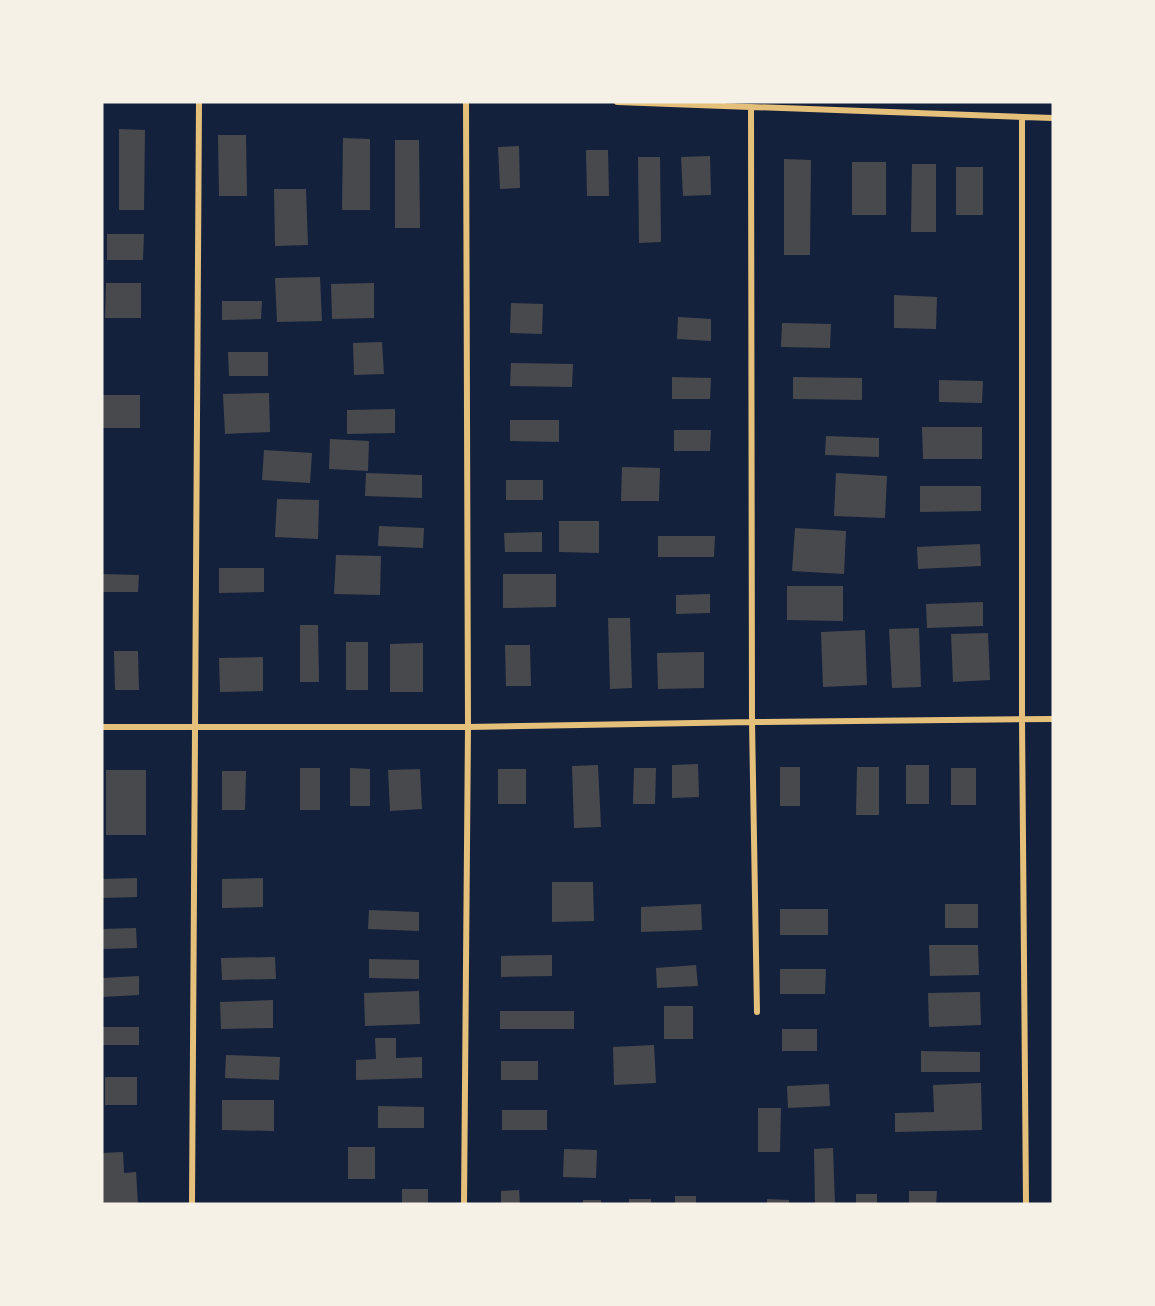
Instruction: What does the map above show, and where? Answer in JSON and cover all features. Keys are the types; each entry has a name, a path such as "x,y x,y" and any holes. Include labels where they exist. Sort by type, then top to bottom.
{"street":[{"path":"192,1204 200,102"},
{"path":"464,1204 468,727 466,102"},
{"path":"617,102 1053,118"},
{"path":"751,107 752,722 757,1012"},
{"path":"1022,117 1022,719 1026,1204"},
{"path":"102,727 468,727 1053,719"}],"building":[{"path":"119,129 145,130 144,210 119,210"},
{"path":"218,135 246,135 247,196 219,196"},
{"path":"343,138 370,139 370,210 342,210"},
{"path":"395,140 419,140 420,228 395,228"},
{"path":"519,146 520,188 500,189 498,147"},
{"path":"586,150 608,150 609,196 587,196"},
{"path":"710,156 711,195 683,196 681,157"},
{"path":"638,157 660,157 661,242 639,243"},
{"path":"784,159 811,160 810,255 784,255"},
{"path":"852,162 886,162 886,215 852,215"},
{"path":"912,164 936,164 936,232 911,232"},
{"path":"956,167 983,167 983,215 956,215"},
{"path":"274,189 306,189 308,245 275,246"},
{"path":"107,234 144,234 143,260 107,260"},
{"path":"320,277 322,321 277,322 275,278"},
{"path":"106,283 141,283 141,318 105,318"},
{"path":"374,283 374,318 332,319 331,284"},
{"path":"894,295 937,297 936,329 894,328"},
{"path":"222,301 262,301 261,319 222,320"},
{"path":"511,303 543,304 542,334 510,333"},
{"path":"678,317 711,319 711,341 677,339"},
{"path":"782,323 831,324 830,348 781,347"},
{"path":"382,342 384,374 354,375 353,343"},
{"path":"228,352 268,352 268,376 229,376"},
{"path":"511,363 573,364 572,387 510,386"},
{"path":"672,377 711,378 710,399 672,399"},
{"path":"793,377 862,378 862,400 793,399"},
{"path":"939,380 983,381 982,403 939,402"},
{"path":"269,393 270,432 225,434 223,394"},
{"path":"102,395 140,395 140,428 102,428"},
{"path":"395,409 395,433 347,434 347,410"},
{"path":"510,420 559,420 559,442 510,441"},
{"path":"922,427 982,427 982,459 923,459"},
{"path":"674,430 711,430 710,451 674,451"},
{"path":"826,436 879,438 879,457 825,455"},
{"path":"330,439 369,441 368,471 329,469"},
{"path":"264,450 312,453 310,483 262,480"},
{"path":"622,467 660,468 659,501 621,501"},
{"path":"366,473 422,475 422,498 365,496"},
{"path":"836,473 887,476 885,518 834,516"},
{"path":"506,480 543,480 543,500 506,500"},
{"path":"920,486 981,486 981,511 920,512"},
{"path":"277,499 319,500 318,539 275,537"},
{"path":"559,521 599,521 599,553 559,552"},
{"path":"379,526 424,528 423,548 378,546"},
{"path":"795,528 846,531 844,574 792,571"},
{"path":"542,532 542,552 505,552 504,533"},
{"path":"658,536 715,536 714,557 658,557"},
{"path":"980,544 981,566 918,569 917,547"},
{"path":"336,555 381,556 380,595 334,594"},
{"path":"219,568 264,568 264,592 219,593"},
{"path":"102,574 139,575 138,592 102,592"},
{"path":"503,574 556,574 556,607 503,608"},
{"path":"787,586 843,586 843,621 787,620"},
{"path":"710,594 710,613 676,614 676,595"},
{"path":"983,602 983,626 927,628 926,604"},
{"path":"608,618 630,618 632,688 610,689"},
{"path":"300,625 318,625 319,682 300,682"},
{"path":"919,628 921,687 892,688 889,629"},
{"path":"865,630 867,685 823,687 821,632"},
{"path":"988,633 990,680 953,682 951,634"},
{"path":"346,642 368,642 368,690 346,690"},
{"path":"423,643 423,692 390,692 390,644"},
{"path":"505,645 530,645 531,686 506,686"},
{"path":"114,651 138,651 139,690 115,690"},
{"path":"704,652 704,688 658,689 657,653"},
{"path":"263,657 263,691 220,692 219,658"},
{"path":"698,764 699,797 672,798 672,765"},
{"path":"598,765 601,827 574,828 572,766"},
{"path":"906,765 929,765 929,804 906,804"},
{"path":"780,767 800,767 800,806 780,806"},
{"path":"857,767 879,767 879,815 856,815"},
{"path":"300,768 320,768 320,810 300,810"},
{"path":"350,768 370,769 370,806 350,806"},
{"path":"634,768 656,768 655,804 633,804"},
{"path":"951,768 976,768 976,805 951,805"},
{"path":"420,769 422,809 390,811 388,770"},
{"path":"498,769 526,769 526,804 498,804"},
{"path":"106,770 146,770 146,835 106,835"},
{"path":"222,771 246,771 245,810 222,810"},
{"path":"137,878 137,897 102,898 102,879"},
{"path":"263,878 263,907 222,908 222,879"},
{"path":"552,882 593,882 594,921 552,922"},
{"path":"701,904 702,930 641,932 641,907"},
{"path":"945,904 978,904 978,928 945,928"},
{"path":"780,909 828,909 828,935 780,935"},
{"path":"369,910 419,912 419,931 368,929"},
{"path":"136,928 137,948 102,949 102,929"},
{"path":"929,945 978,945 979,975 930,976"},
{"path":"552,955 552,976 501,977 501,956"},
{"path":"275,957 276,979 222,980 221,958"},
{"path":"369,959 419,960 419,979 369,978"},
{"path":"696,965 698,986 657,988 656,968"},
{"path":"780,969 826,969 825,994 780,994"},
{"path":"139,976 139,995 102,997 102,978"},
{"path":"419,991 420,1024 365,1026 364,993"},
{"path":"980,992 981,1025 929,1027 928,993"},
{"path":"273,1000 273,1028 221,1029 220,1002"},
{"path":"664,1006 693,1006 693,1039 664,1039"},
{"path":"500,1011 574,1011 574,1029 500,1029"},
{"path":"102,1027 139,1027 139,1045 102,1045"},
{"path":"782,1029 817,1029 817,1051 782,1051"},
{"path":"375,1038 396,1038 396,1058 422,1057 422,1078 356,1080 356,1060 376,1059"},
{"path":"654,1045 656,1083 614,1085 613,1047"},
{"path":"921,1051 980,1052 980,1072 921,1072"},
{"path":"226,1055 280,1057 279,1080 225,1078"},
{"path":"501,1061 538,1061 538,1080 501,1080"},
{"path":"105,1077 137,1077 137,1105 105,1105"},
{"path":"981,1083 982,1130 895,1132 895,1113 934,1112 933,1085"},
{"path":"829,1084 830,1106 788,1108 787,1086"},
{"path":"222,1100 274,1100 274,1131 222,1130"},
{"path":"378,1106 424,1107 424,1128 378,1128"},
{"path":"758,1108 781,1108 780,1152 758,1152"},
{"path":"502,1110 547,1110 547,1130 502,1130"},
{"path":"348,1147 375,1147 375,1179 348,1179"},
{"path":"833,1148 835,1204 815,1204 814,1149"},
{"path":"564,1149 597,1150 596,1178 563,1177"},
{"path":"123,1152 124,1173 136,1172 138,1204 102,1204 102,1153"},
{"path":"402,1189 428,1189 428,1204 402,1204"},
{"path":"519,1190 520,1204 501,1204 501,1191"},
{"path":"909,1191 937,1191 936,1204 909,1204"},
{"path":"856,1194 877,1194 877,1204 856,1204"},
{"path":"675,1196 696,1196 696,1204 675,1204"},
{"path":"629,1199 651,1199 651,1204 629,1204"},
{"path":"767,1199 789,1200 789,1204 767,1204"},
{"path":"583,1200 601,1200 601,1204 583,1204"}]}
